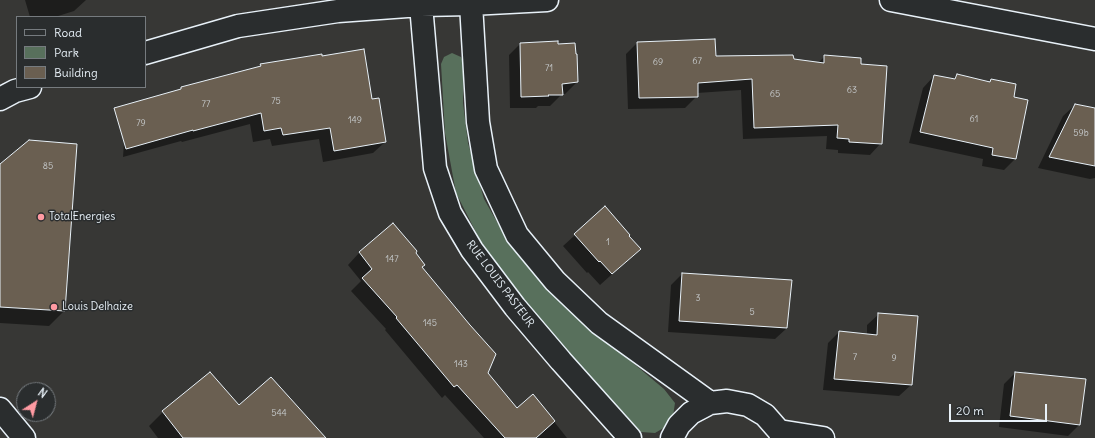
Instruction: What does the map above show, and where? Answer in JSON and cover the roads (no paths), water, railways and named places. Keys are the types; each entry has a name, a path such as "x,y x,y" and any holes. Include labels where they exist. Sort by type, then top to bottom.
{"street":[{"path":"146,53 238,26 338,11 421,4 471,4 547,0"},
{"path":"891,0 1095,39"},
{"name":"RUE LOUIS PASTEUR","path":"421,4 435,168 450,213 472,250 515,307 630,438"},
{"path":"471,4 478,122 486,169 517,235 555,281 599,323 710,403"},
{"path":"0,99 15,91 26,88"},
{"path":"672,438 679,425 691,413 710,403 727,401 748,405 765,415 780,434 823,438"},
{"path":"0,409 24,438"}],"place":[{"name":"TotalEnergies","path":"41,217"},
{"name":"Louis Delhaize","path":"54,307"}]}
